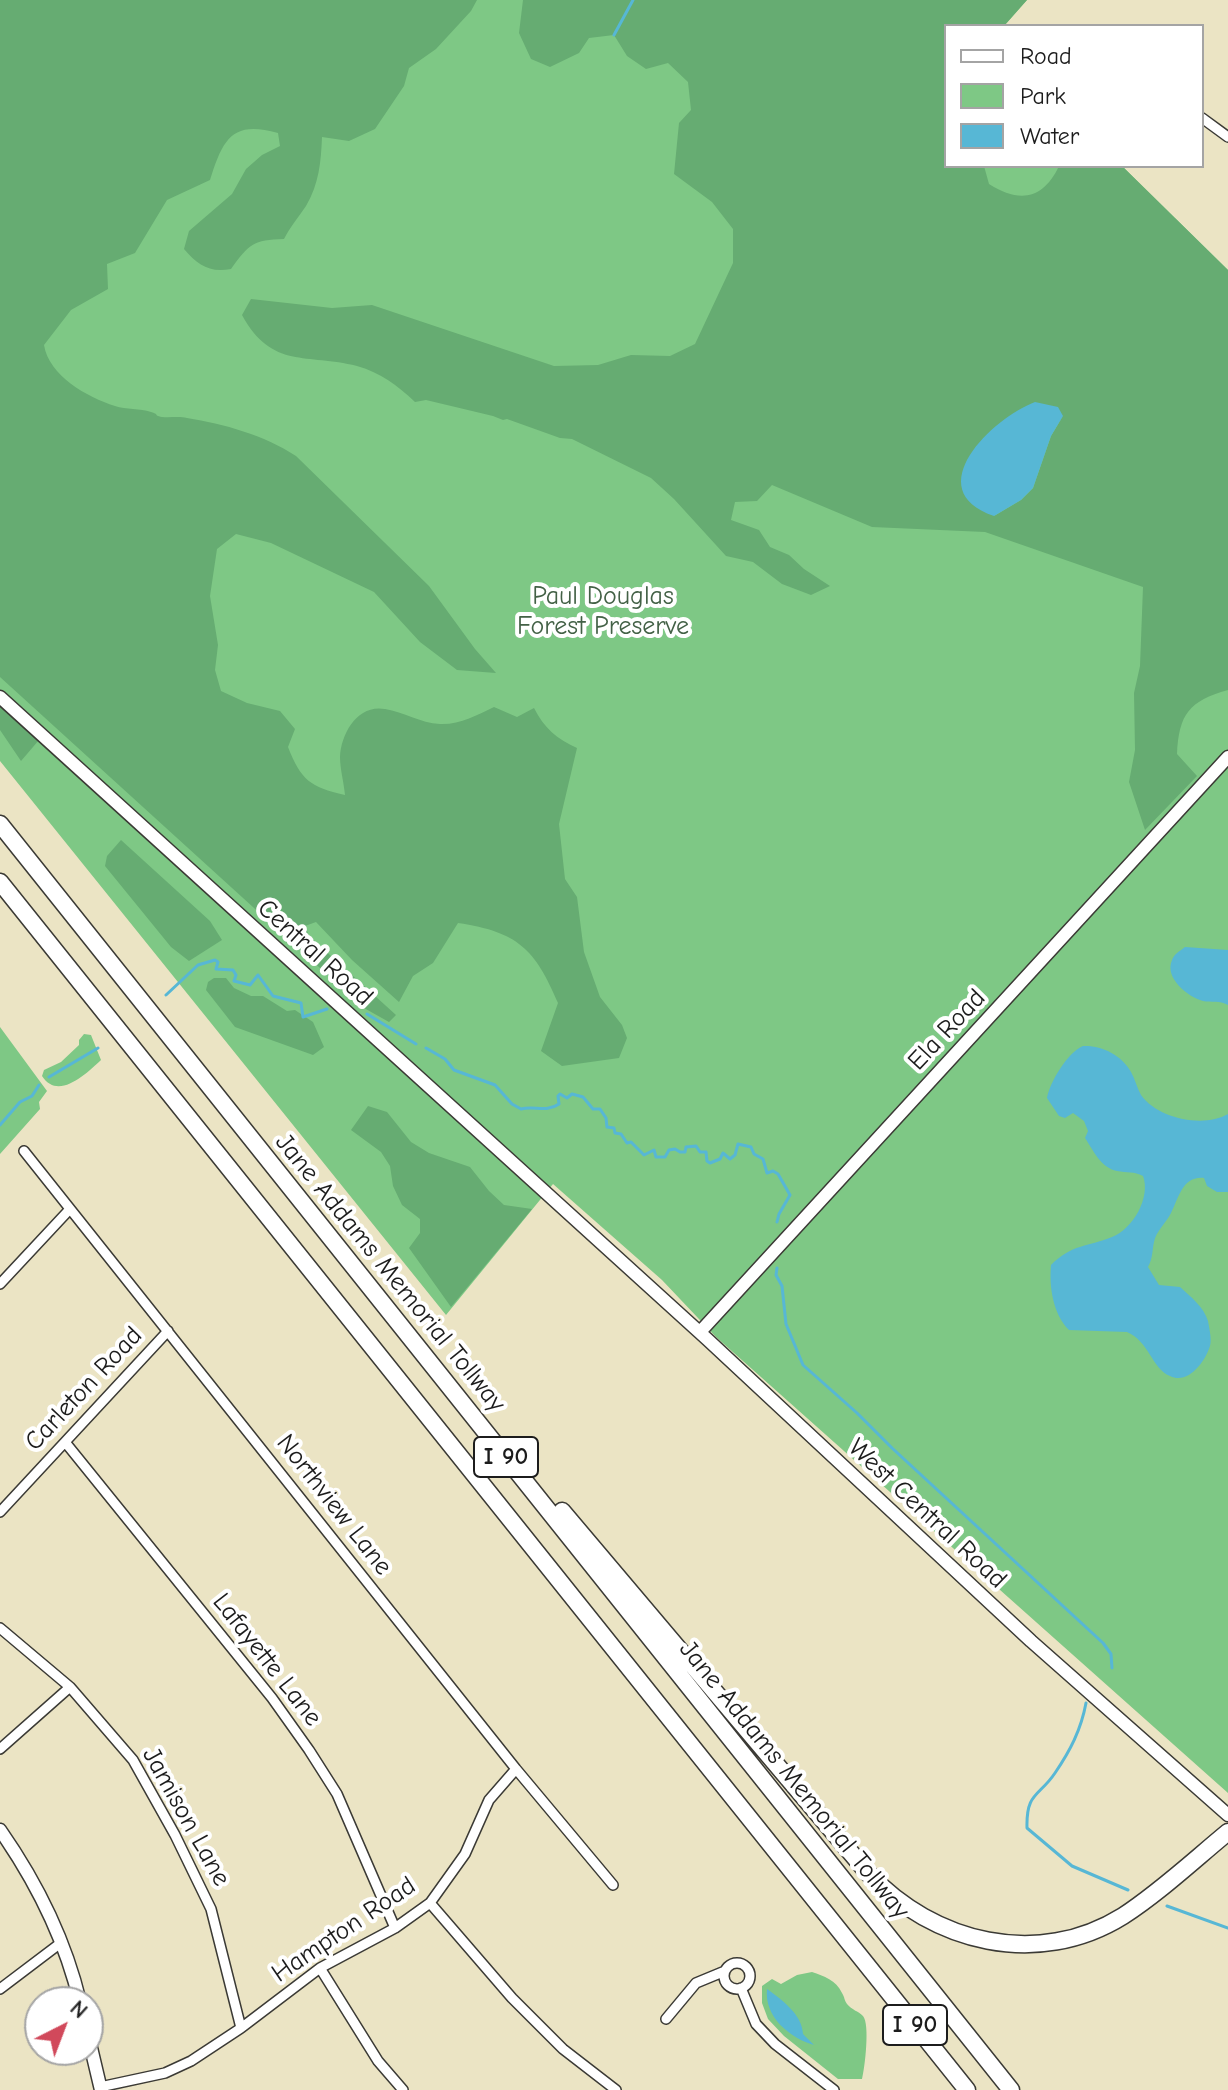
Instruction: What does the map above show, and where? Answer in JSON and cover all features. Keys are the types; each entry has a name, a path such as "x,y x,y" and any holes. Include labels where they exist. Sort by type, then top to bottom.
{"highway":[{"name":"Jane Addams Memorial Tollway","path":"0,824 1011,2090"},
{"name":"I 90","path":"0,882 967,2090"},
{"path":"451,1388 634,1594 868,1873 894,1899 922,1918 953,1933 998,1943 1037,1944 1082,1935 1121,1917 1228,1832"}],"street":[{"path":"1204,119 1228,137"},
{"name":"Central Road","path":"0,697 600,1241"},
{"name":"Ela Road","path":"700,1332 1228,757"},
{"name":"Northview Lane","path":"24,1151 516,1769 613,1885"},
{"path":"0,1284 70,1209"},
{"name":"West Central Road","path":"600,1241 1031,1641 1228,1815"},
{"name":"Carleton Road","path":"0,1512 168,1331"},
{"name":"Lafayette Lane","path":"65,1442 272,1698 309,1750 337,1794 395,1928"},
{"name":"Jamison Lane","path":"0,1628 70,1687 133,1760 175,1835 211,1909 241,2028"},
{"path":"0,1749 70,1687"},
{"name":"Hampton Road","path":"101,2089 165,2073 191,2061 241,2028 320,1968 395,1928 430,1903 465,1854 489,1800 516,1769"},
{"path":"0,1830 23,1864 62,1942 76,1986"},
{"path":"430,1903 512,1998 563,2049 616,2090"},
{"path":"0,1989 62,1942"},
{"path":"666,2019 696,1983 725,1971 735,1963 748,1967 750,1979 741,1988"},
{"path":"320,1968 378,2061 403,2090"},
{"path":"725,1971 728,1985 741,1988"},
{"path":"741,1988 756,2024 775,2044 834,2090"},
{"path":"95,2066 101,2089"}],"green space":[{"name":"Paul Douglas Forest Preserve","path":"0,0 1027,0 1006,24 944,24 944,168 1124,168 1228,270 1228,1793 716,1337 662,1280 553,1184 446,1315 0,761"},
{"path":"0,0 477,0 471,11 436,49 409,68 404,86 375,129 349,141 322,137 317,181 306,206 284,239 258,242 231,269 223,270 204,266 184,249 189,231 232,194 246,169 262,155 280,146 278,133 250,129 240,131 225,144 210,180 167,200 135,253 107,264 108,289 71,310 44,345 47,356 61,376 104,402 162,417 184,417 229,427 271,442 296,456 429,586 496,673 457,670 420,642 374,592 271,543 236,534 217,549 210,596 218,645 215,670 221,691 247,703 280,711 295,729 288,747 297,767 308,780 323,789 345,795 340,757 344,739 359,716 375,709 392,710 426,722 447,724 494,707 517,717 534,708 552,732 577,748 559,824 565,879 577,897 584,952 600,997 622,1025 627,1038 619,1058 562,1066 541,1051 558,1003 550,984 522,946 510,938 479,927 458,923 433,963 413,976 399,1002 316,922 305,926 309,936 396,1015 389,1022 364,1008 0,677"},
{"path":"523,0 1027,0 1006,24 944,24 944,168 985,168 989,184 1020,196 1038,192 1058,168 1124,168 1228,270 1228,690 1204,699 1184,719 1177,754 1197,776 1145,830 1129,782 1135,750 1134,693 1140,666 1143,587 985,532 872,527 772,485 757,501 735,502 731,520 759,530 770,547 789,555 830,586 811,595 782,584 753,562 726,556 651,478 572,439 560,438 507,419 426,400 415,402 374,372 339,362 278,352 254,332 242,315 251,299 332,308 372,305 554,366 598,365 631,355 670,356 695,344 733,263 733,229 712,202 674,174 679,123 691,110 688,82 668,63 646,69 627,56 614,35 589,38 579,53 550,67 531,59 519,33","holes":["1063,416 1051,436 1033,488 1021,500 994,516"]},
{"path":"0,705 39,740 21,761 0,730"},
{"path":"121,840 210,921 222,940 189,961 171,947 105,866 107,856"},
{"path":"214,978 226,978 234,988 251,996 263,996 287,1011 295,1010 313,1022 324,1047 313,1055 235,1027 206,990 208,982"},
{"path":"0,1027 47,1091 39,1102 40,1109 0,1154"},
{"path":"84,1034 91,1035 101,1060 72,1083 56,1086 49,1083 42,1076 44,1070 61,1062 79,1045"},
{"path":"368,1106 387,1112 411,1142 429,1153 470,1167 504,1205 532,1209 451,1307 409,1248 420,1233 420,1219 402,1205 393,1186 390,1166 381,1152 351,1130"},
{"path":"812,1972 833,1982 847,2004 863,2016 867,2036 862,2079 838,2079 784,2036 768,2019 762,2003 762,1986 772,1979 781,1984 797,1975"}],"water":[{"path":"1035,402 1058,407 1063,416 1051,436 1033,488 1021,500 994,516 972,504 962,489 962,473 970,455 983,438 1018,410"},
{"path":"1185,947 1228,950 1228,1005 1197,999 1174,980 1170,967 1172,960"},
{"path":"1083,1046 1104,1049 1117,1056 1131,1072 1141,1095 1158,1110 1194,1120 1228,1114 1228,1192 1217,1192 1207,1186 1204,1178 1186,1184 1157,1234 1148,1267 1159,1285 1180,1287 1188,1294 1200,1306 1208,1321 1211,1340 1208,1352 1195,1370 1183,1377 1177,1378 1164,1372 1140,1342 1127,1332 1069,1330 1056,1308 1051,1265 1073,1250 1112,1237 1127,1227 1142,1202 1145,1184 1143,1176 1106,1166 1085,1138 1088,1131 1084,1121 1073,1113 1065,1118 1059,1116 1047,1098 1060,1069"},
{"path":"767,1989 795,2014 803,2034 814,2045 780,2025 770,2009"}],"waterway":[{"path":"614,35 633,0"},
{"path":"166,995 198,965 215,960 218,962 216,969 233,970 236,975 234,981 250,985 258,975 273,996 301,1003 303,1017 327,1009"},
{"path":"367,1014 416,1044"},
{"path":"49,1077 98,1048"},
{"path":"426,1048 445,1059 454,1070 495,1085 512,1104 521,1109 554,1107 559,1104 560,1094 567,1098 572,1094 583,1097 593,1109 600,1109 607,1127 614,1128 615,1133 621,1134 627,1143 631,1142 644,1155 654,1150 656,1157 665,1157 669,1150 685,1152 686,1147 696,1146 700,1152 706,1152 710,1163 720,1159 723,1153 730,1159 735,1155 738,1144 751,1147 754,1154 763,1159 767,1173 773,1171 778,1174 790,1195 777,1222"},
{"path":"0,1125 20,1102 32,1096 39,1085"},
{"path":"777,1268 786,1324 803,1365 1103,1643 1111,1654 1112,1668"},
{"path":"1086,1703 1078,1731 1065,1757 1031,1801 1027,1828 1072,1866 1128,1890"},
{"path":"1167,1906 1228,1928"}]}
